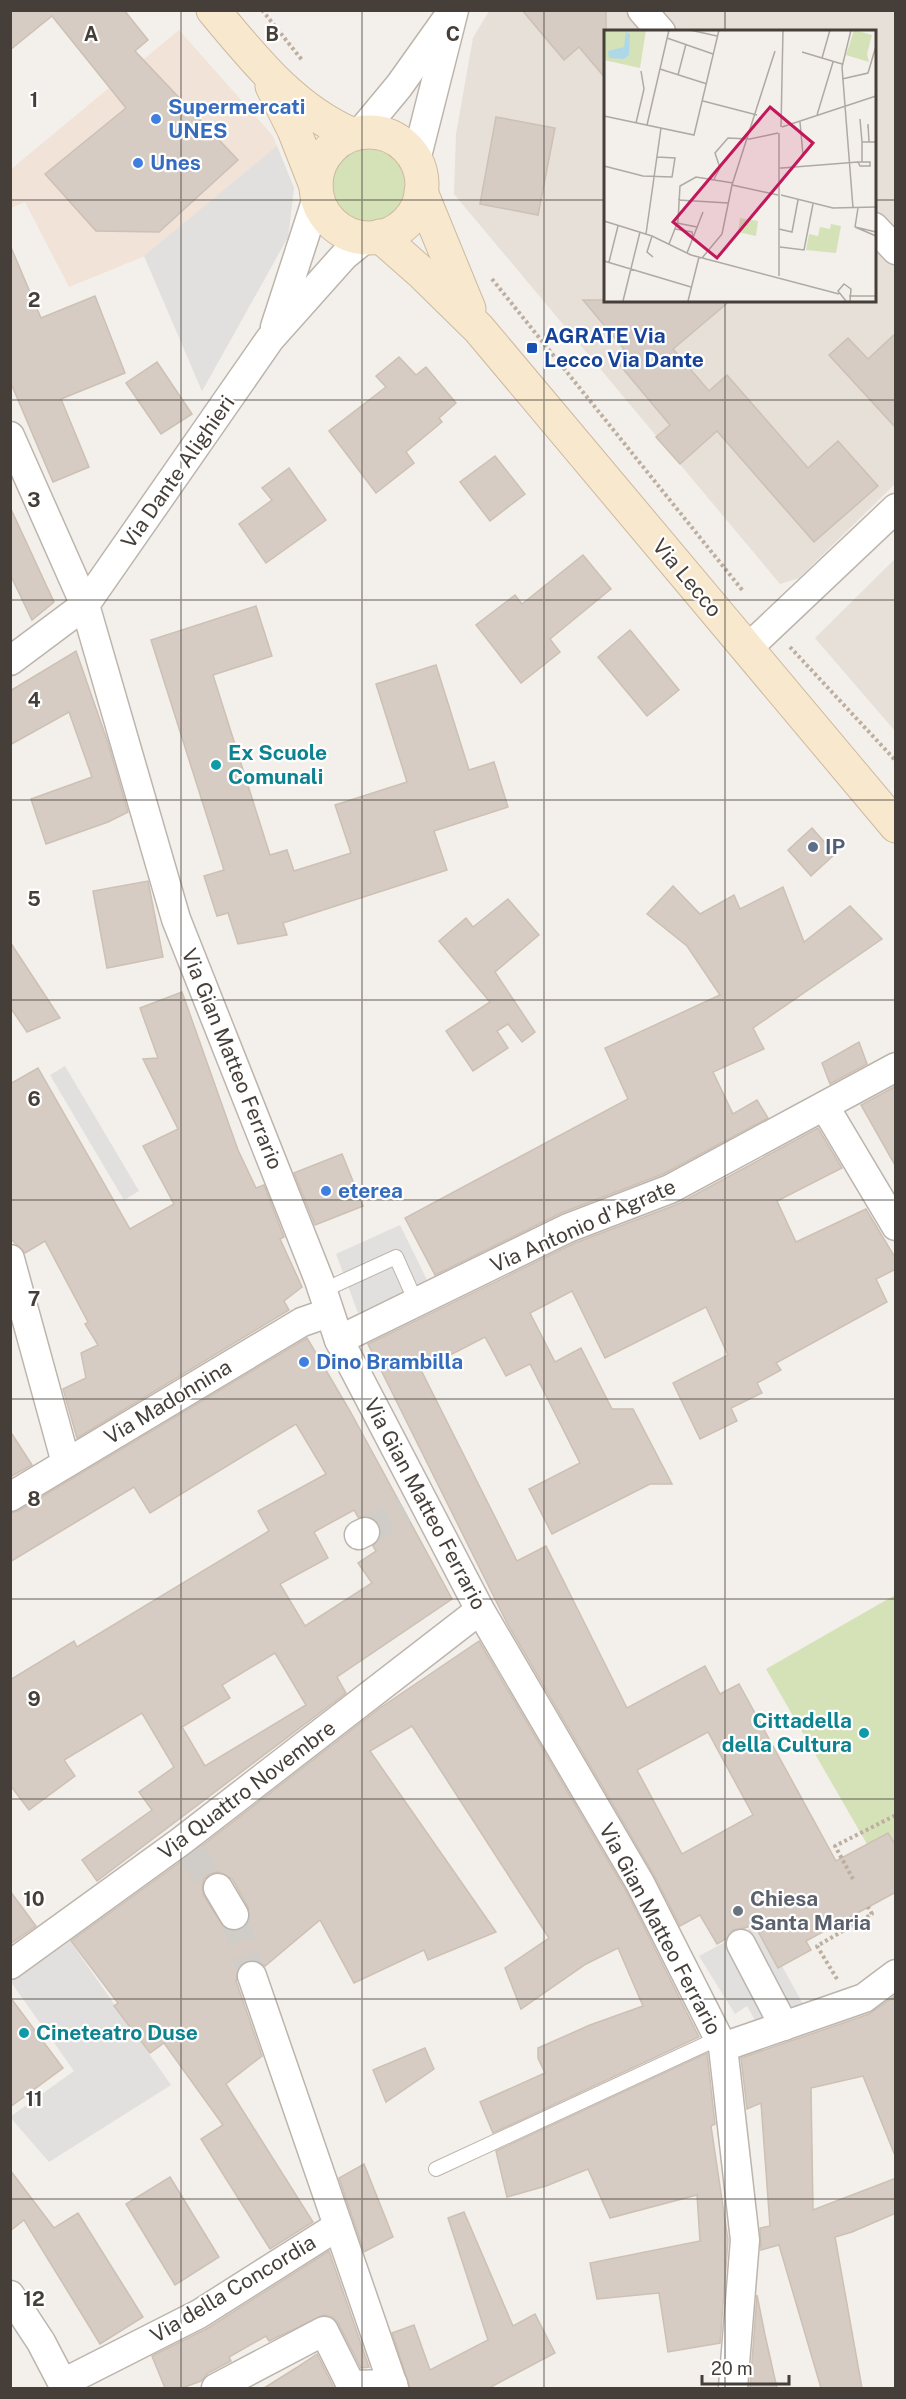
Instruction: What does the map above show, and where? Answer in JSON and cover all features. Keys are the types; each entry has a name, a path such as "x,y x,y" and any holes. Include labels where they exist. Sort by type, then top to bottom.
{"street":[{"path":"213,10 266,74 325,121 356,134 389,136 405,146 416,160 421,172 421,192 412,215 404,224 373,237 347,233 332,223 317,192 294,130 266,74"},
{"path":"317,192 318,170 325,155 335,144 356,134 399,86 453,10"},
{"path":"416,160 453,10"},
{"path":"642,10 659,30"},
{"name":"Via Dante Alighieri","path":"270,339 317,192"},
{"name":"Via Lecco","path":"421,192 454,276 479,330"},
{"path":"876,229 896,250"},
{"name":"Via Dante Alighieri","path":"10,661 85,605 270,339 344,256 373,237"},
{"name":"Via Lecco","path":"373,237 423,274 479,330 896,826"},
{"name":"Via Gian Matteo Ferrario","path":"10,436 85,605 176,919 339,1340 413,1505 480,1610 640,1883 721,2043 746,2240 733,2388"},
{"path":"747,649 896,508"},
{"name":"Via Antonio d'Agrate","path":"339,1340 568,1228 670,1189 896,1067"},
{"path":"825,1107 893,1215"},
{"path":"10,1259 66,1463"},
{"name":"Via Madonnina","path":"10,1497 302,1322 325,1302"},
{"name":"Via Quattro Novembre","path":"10,1965 185,1847 480,1610"},
{"path":"218,1888 234,1915"},
{"path":"741,1944 784,2026"},
{"path":"721,2043 784,2026 864,1998 896,1974"},
{"name":"Via della Concordia","path":"216,2388 324,2331 351,2385 393,2386 252,1976"},
{"name":"Via della Concordia","path":"59,2387 199,2314 338,2226"},
{"path":"10,2295 59,2387"}],"lane":[{"path":"325,1302 396,1257 416,1302"},
{"path":"435,2169 721,2043"}],"path":[{"path":"262,10 303,61"},
{"path":"490,276 772,627 896,761"},
{"path":"853,1879 835,1846 896,1815"},
{"path":"849,2002 817,1946 873,1914 868,1907"}],"shaded area":[{"path":"489,11 895,11 895,484 799,578 780,584 454,194 456,134 473,38"},
{"path":"179,30 273,136 294,188 288,237 202,391 145,256 69,287 25,202 11,208 10,170"},
{"path":"277,146 294,188 288,237 202,391 144,256"},
{"path":"895,559 895,731 815,638"},
{"path":"65,1066 139,1191 124,1200 50,1075"},
{"path":"400,1225 427,1280 358,1313 336,1254"},
{"path":"755,1926 778,1968 782,1966 803,2004 755,2020 747,2006 735,2014 699,1956"},
{"path":"70,1941 171,2085 49,2162 10,2117 74,2071 11,1982"}],"green space":[{"path":"369,149 389,155 399,165 405,185 399,205 389,215 369,221 349,215 339,205 333,185 339,165 349,155"},
{"path":"895,1595 895,1846 888,1833 867,1844 766,1669"}],"building":[{"name":"Supermercati UNES","path":"10,10 124,10 148,40 135,51 238,160 159,232 96,231 45,174 126,108 52,16 10,50"},
{"path":"522,10 606,10 604,77 579,47 564,60"},
{"path":"496,117 555,128 538,215 480,204"},
{"path":"10,245 41,318 95,296 125,373 61,399 89,467 53,482 10,381"},
{"path":"583,300 729,302 673,349 709,391 727,375 808,468 838,441 878,486 814,542 717,431 680,464 656,437 670,425 613,357 624,349"},
{"path":"896,333 896,428 829,355 848,338 868,359"},
{"path":"399,357 416,375 426,367 456,403 439,418 442,422 406,452 414,463 376,493 329,431 386,387 376,376"},
{"path":"157,362 192,414 161,434 126,383"},
{"path":"495,456 525,494 490,521 460,482"},
{"path":"289,468 326,520 266,563 239,524 272,500 262,488"},
{"path":"10,507 54,602 32,620 10,574"},
{"path":"583,555 611,589 550,639 560,652 521,683 476,625 515,595 522,604"},
{"path":"256,606 272,656 213,675 270,855 287,850 294,871 351,853 335,805 407,782 376,684 436,665 469,770 494,762 508,807 434,831 447,870 283,923 287,935 238,944 228,913 217,916 204,876 224,870 151,640"},
{"path":"630,630 679,690 647,716 598,657"},
{"path":"76,651 108,743 128,812 108,822 46,844 31,799 92,777 69,712 10,745 10,691"},
{"path":"812,828 835,854 811,876 788,850"},
{"path":"148,881 163,957 107,968 93,891"},
{"path":"673,886 700,914 734,895 740,909 783,887 804,942 850,906 882,939 753,1028 764,1049 713,1072 733,1114 757,1100 768,1118 663,1174 561,1213 435,1275 405,1218 628,1099 605,1048 720,995 687,946 647,914"},
{"path":"508,899 539,935 495,972 535,1032 522,1042 508,1024 497,1031 508,1048 473,1071 446,1031 490,1002 439,941 466,918 473,927"},
{"path":"10,942 60,1018 27,1032 10,1007"},
{"path":"182,992 238,1150 256,1188 264,1185 284,1237 280,1239 302,1287 284,1301 289,1310 77,1438 63,1389 86,1378 81,1353 98,1345 85,1324 88,1322 45,1241 25,1253 10,1238 10,1084 38,1068 130,1229 174,1204 143,1146 178,1129 143,1059 158,1058 140,1008"},
{"path":"859,1042 867,1064 830,1084 822,1063"},
{"path":"896,1086 896,1167 861,1105"},
{"path":"818,1128 842,1168 777,1201 796,1242 866,1209 896,1259 896,1269 876,1279 887,1302 776,1363 781,1370 757,1383 762,1393 731,1408 737,1421 700,1439 673,1383 728,1355 706,1307 605,1358 572,1291 530,1313 555,1362 581,1348 612,1409 633,1409 672,1484 650,1484 552,1534 529,1489 580,1463 530,1364 506,1376 485,1337 421,1370 517,1561 546,1546 627,1708 705,1666 720,1694 739,1684 836,1861 888,1833 896,1846 896,1892 806,1941 811,1950 778,1968 754,1924 733,1930 726,1939 717,1944 700,1915 680,1926 654,1875 507,1623 368,1344 575,1243 678,1204","holes":["708,1732 753,1815 682,1854 637,1770"]},
{"path":"342,1154 363,1206 315,1225 294,1173"},
{"path":"307,1338 350,1411 452,1599 337,1677 346,1693 97,1881 82,1860 152,1810 139,1792 174,1767 142,1713 64,1760 75,1776 29,1810 10,1785 10,1680 74,1641 77,1647 269,1531 258,1511 326,1474 296,1424 150,1513 134,1487 10,1562 10,1513 18,1511","holes":["354,1510 358,1517 374,1518 380,1525 381,1534 373,1546 376,1551 358,1563 372,1583 305,1626 280,1584 328,1558 314,1532","275,1653 306,1705 205,1766 182,1727 230,1698 222,1685"]},
{"path":"10,1431 32,1465 10,1477"},
{"path":"479,1641 626,1891 699,2037 493,2133 480,2102 545,2073 538,2058 538,2048 590,2025 643,2006 618,1948 586,1964 521,2009 505,1968 549,1938 412,1726 370,1751 496,1932 428,1960 424,1950 354,1983 320,1920 265,1966 255,1960 246,1961 239,1966 236,1981 262,2056 226,2084 313,2222 270,2249 201,2139 223,2125 164,2043 150,2053 114,2006 118,2003 71,1941 190,1855 380,1708","holes":["218,1872 232,1879 248,1907 249,1923 242,1929 234,1931 225,1929 204,1896 202,1888 204,1879 210,1874"]},
{"path":"10,1891 36,1926 10,1944"},
{"path":"896,1995 896,2158 863,2076 811,2088 813,2210 896,2178 896,2213 835,2237 862,2388 821,2388 779,2245 761,2250 760,2228 770,2226 761,2103 747,2109 741,2058 869,2014"},
{"name":"Cineteatro Duse","path":"10,1997 63,2068 10,2107"},
{"path":"425,2048 434,2069 386,2102 373,2070"},
{"path":"707,2053 715,2124 711,2126 728,2240 720,2343 668,2352 659,2293 597,2299 590,2263 700,2241 697,2195 610,2218 588,2169 546,2186 507,2197 496,2151"},
{"path":"364,2164 393,2237 364,2252 339,2178"},
{"path":"10,2170 54,2228 78,2213 143,2317 100,2344 24,2220 10,2231"},
{"path":"170,2177 219,2257 175,2285 126,2204"},
{"path":"464,2212 513,2326 535,2314 555,2353 489,2388 410,2388 392,2333 414,2325 430,2370 488,2340 448,2218"},
{"path":"329,2251 369,2367 361,2368 338,2323 332,2317 324,2315 269,2341 266,2336 229,2357 231,2361 208,2373 201,2381 182,2388 165,2388 152,2356 208,2328"},
{"path":"757,2295 765,2335 777,2388 750,2388"},
{"path":"317,2354 334,2388 264,2388 296,2368"}],"tunnel":[{"path":"365,1532 404,1510"},
{"path":"190,1853 218,1888"},
{"path":"234,1915 252,1976"}],"place":[{"name":"Supermercati UNES","path":"156,119"},
{"name":"Unes","path":"138,163"},
{"name":"AGRATE Via Lecco Via Dante","path":"532,348"},
{"name":"Ex Scuole Comunali","path":"216,765"},
{"name":"IP","path":"813,847"},
{"name":"eterea","path":"326,1191"},
{"name":"Dino Brambilla","path":"304,1362"},
{"name":"Cittadella della Cultura","path":"864,1733"},
{"name":"Chiesa Santa Maria","path":"738,1911"},
{"name":"Cineteatro Duse","path":"24,2033"}]}
